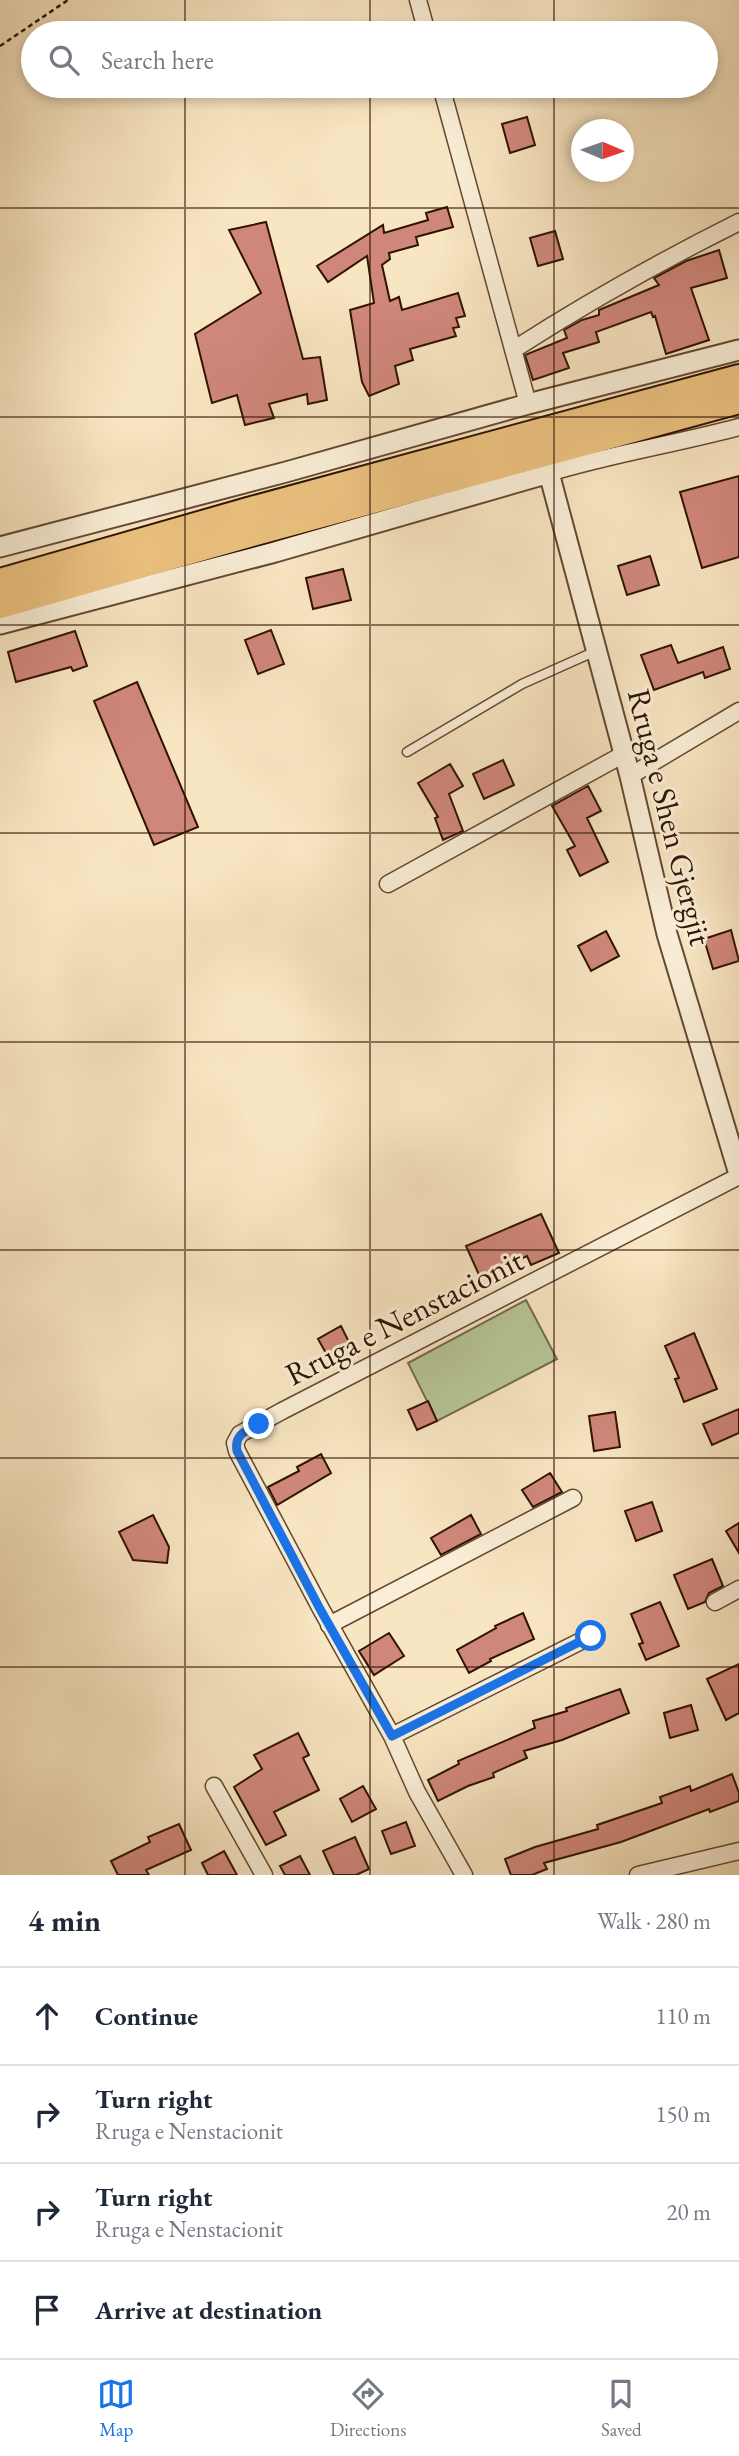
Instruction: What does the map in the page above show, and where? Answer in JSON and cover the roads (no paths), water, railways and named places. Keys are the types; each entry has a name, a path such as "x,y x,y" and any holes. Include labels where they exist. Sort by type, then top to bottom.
{"highway":[{"path":"0,582 260,507 739,378"},
{"path":"0,605 739,400"}],"street":[{"path":"418,0 424,21"},
{"path":"444,98 525,396"},
{"path":"513,350 582,306 739,222"},
{"path":"0,547 286,472 525,396 739,350"},
{"path":"0,624 275,552 579,464 693,440 739,427"},
{"name":"Rruga e Shen Gjergjit","path":"549,473 630,776 667,934 739,1175"},
{"path":"630,776 739,712"},
{"path":"388,884 624,754"},
{"name":"Rruga e Nenstacionit","path":"464,1875 418,1792 392,1736 329,1625 235,1443 240,1434 739,1175"},
{"path":"329,1625 573,1498"},
{"path":"715,1602 739,1589"},
{"path":"392,1736 591,1636"},
{"path":"214,1786 264,1875"},
{"path":"638,1875 739,1850"}],"lane":[{"path":"407,752 522,684 596,650"}]}
